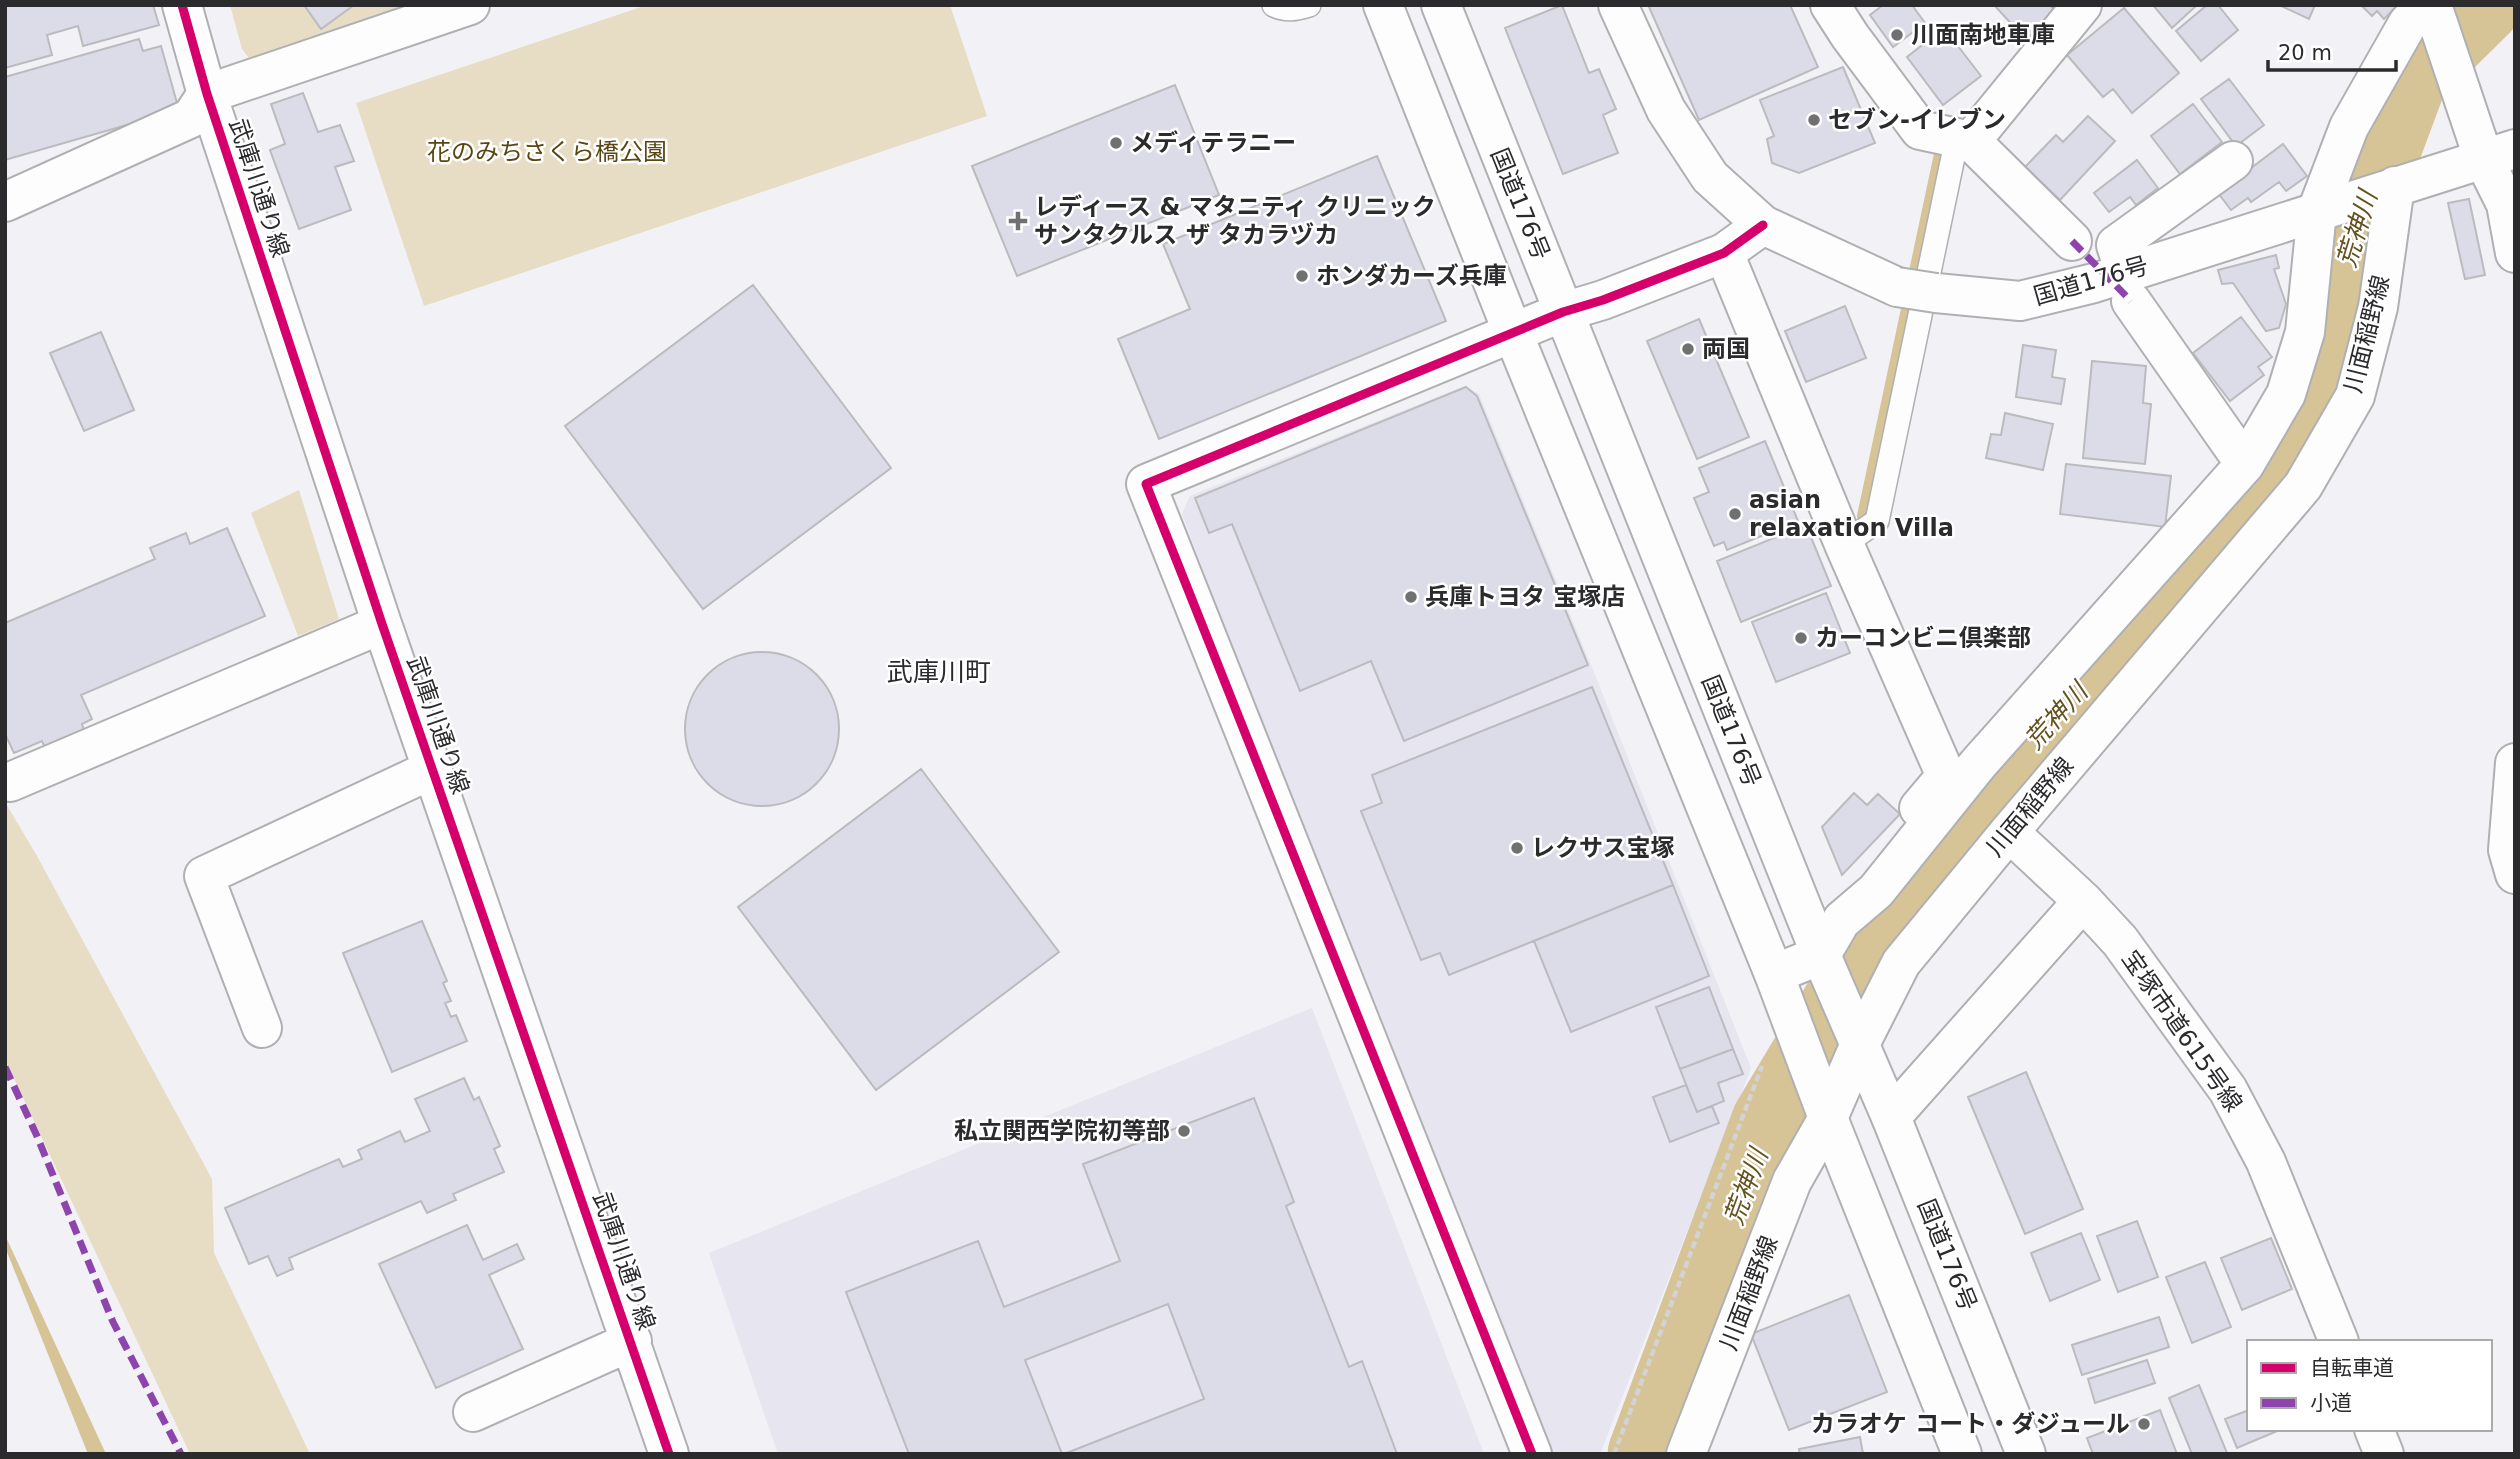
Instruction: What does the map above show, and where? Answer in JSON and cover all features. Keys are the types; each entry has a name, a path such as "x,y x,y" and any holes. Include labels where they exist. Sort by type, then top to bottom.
{"main road":[{"name":"武庫川通り線","path":"183,5 207,94 382,624 670,1454"},
{"path":"5,202 191,118 207,94 470,5"},
{"path":"1383,5 1513,333 1774,974 1962,1454"},
{"name":"国道176号","path":"1441,5 1826,966 1891,1117 2026,1454"},
{"name":"国道176号","path":"1618,5 1666,110 1710,177 1763,225 1897,287 2020,300 2094,283 2128,287 2328,207 2499,154"},
{"path":"1830,5 1920,130 1964,139 2072,241"},
{"path":"1964,139 2082,5"},
{"path":"1842,919 1876,891 1978,764 2245,464 2286,394 2305,332 2328,207 2349,127 2408,23 2431,10 2474,128 2499,154 2515,253"},
{"path":"2233,161 2116,245 2128,287 2245,464"},
{"name":"川面稲野線","path":"1686,1454 1824,1106 1901,963 2008,832 2303,486 2355,396 2378,307 2389,188"},
{"path":"1532,1454 1146,484 1563,312 1602,300 1724,253 1763,225"},
{"path":"1724,253 1844,544 1945,776 1861,877 1842,919 1826,966 1774,974"},
{"path":"10,782 382,624"},
{"path":"2515,763 2508,850 2515,874"},
{"path":"262,1028 204,876 433,769"},
{"name":"宝塚市道615号線","path":"2008,832 2083,901 2120,941 2228,1090 2266,1162 2338,1340"},
{"path":"1891,1117 2083,901"},
{"path":"473,1412 632,1341"},
{"path":"2375,1431 2384,1454"}],"lane":[{"path":"1274,5 1281,9 1296,9 1309,5"},
{"path":"1844,544 1877,521 1964,139"}],"path":[{"path":"1614,1454 1765,1059"}],"shaded area":[{"path":"1465,386 1479,394 1595,675 1751,1068 1600,1454 1549,1454 1290,799 1182,514 1190,496"},
{"name":"私立関西学院初等部","path":"1312,1008 1484,1454 778,1454 709,1253"},
{"path":"5,1235 106,1454 88,1454 5,1247"}],"green space":[{"path":"230,5 434,5 255,66 242,49"},
{"name":"花のみちさくら橋公園","path":"647,5 950,5 987,116 424,306 356,103"},
{"path":"299,490 339,619 298,636 251,513"},
{"path":"5,802 212,1179 214,1253 310,1454 190,1454 5,1059"}],"building":[{"path":"5,5 153,5 159,25 83,46 78,26 47,35 52,55 5,68"},
{"path":"304,5 354,5 321,29"},
{"path":"1562,5 1589,73 1599,69 1616,109 1603,115 1618,153 1563,174 1505,28"},
{"path":"1790,5 1818,67 1699,120 1649,7"},
{"name":"川面南地車庫","path":"1883,5 1912,5 1925,23 1893,47 1870,15"},
{"path":"1994,5 2050,5 2059,15 2029,43"},
{"path":"2153,5 2197,5 2172,28"},
{"path":"2207,5 2218,5 2238,30 2201,61 2176,31"},
{"path":"2279,5 2315,5 2309,19"},
{"path":"2361,5 2398,5 2384,19 2377,11 2372,16"},
{"path":"2124,8 2179,73 2132,113 2113,89 2103,97 2067,55"},
{"path":"1944,28 1981,76 1943,105 1907,57"},
{"path":"139,39 143,51 161,46 179,110 5,160 5,77"},
{"path":"1843,67 1875,143 1799,173 1772,163 1767,139 1774,136 1760,100"},
{"path":"2229,79 2264,125 2236,146 2201,99"},
{"path":"1175,85 1219,195 1017,276 972,166"},
{"path":"303,93 318,132 340,125 354,161 335,167 351,210 299,229 270,150 285,144 271,104"},
{"path":"2193,104 2222,142 2180,174 2151,136"},
{"path":"2088,116 2115,141 2060,200 2025,167 2056,135 2063,142"},
{"path":"2283,144 2307,176 2286,191 2279,182 2251,202 2248,198 2231,210 2218,193"},
{"name":"ホンダカーズ兵庫","path":"1377,156 1446,321 1159,439 1118,339 1190,309 1163,244"},
{"path":"2137,160 2158,188 2136,205 2130,197 2109,212 2094,193"},
{"path":"2469,199 2485,275 2465,279 2448,203"},
{"path":"2276,255 2279,268 2274,269 2286,304 2279,328 2266,331 2233,283 2222,284 2218,270"},
{"path":"753,285 891,468 703,609 565,426"},
{"path":"1845,306 1866,358 1806,382 1785,331"},
{"path":"2241,317 2272,357 2258,367 2264,375 2230,401 2193,353"},
{"path":"1699,319 1749,437 1697,459 1647,341"},
{"path":"101,332 134,410 84,431 50,353"},
{"path":"2023,345 2056,350 2052,377 2065,379 2061,404 2016,397"},
{"path":"2092,361 2146,366 2143,403 2151,404 2145,464 2083,458"},
{"name":"兵庫トヨタ 宝塚店","path":"1466,387 1477,396 1588,665 1404,741 1371,661 1300,691 1232,524 1209,533 1195,498"},
{"path":"2005,413 2053,424 2043,470 1986,458 1991,434 2001,435"},
{"path":"1765,441 1798,521 1727,550 1724,542 1714,546 1694,498 1709,492 1699,468"},
{"path":"2066,464 2171,476 2165,527 2060,514"},
{"path":"1806,525 1831,586 1741,622 1717,561"},
{"path":"227,528 265,616 81,695 92,719 82,724 84,731 45,748 42,741 14,753 5,734 5,623 155,559 150,548 186,533 190,544"},
{"name":"カーコンビニ倶楽部","path":"1826,593 1850,653 1776,682 1752,622"},
{"path":"762,652 792,658 817,674 833,699 839,729 833,759 817,784 792,800 762,806 732,800 707,784 691,759 685,729 691,699 707,674 732,658"},
{"name":"レクサス宝塚","path":"1592,687 1673,885 1449,975 1440,953 1421,960 1361,811 1382,803 1372,775"},
{"path":"921,769 1059,952 876,1090 738,907"},
{"path":"1854,793 1867,805 1878,794 1900,814 1842,875 1822,827"},
{"path":"1673,885 1709,976 1571,1032 1534,941"},
{"path":"422,921 447,981 443,983 451,1001 445,1003 451,1017 456,1015 467,1041 392,1072 343,953"},
{"path":"1709,987 1733,1049 1680,1069 1656,1007"},
{"path":"1733,1049 1743,1074 1718,1083 1724,1101 1697,1112 1680,1069"},
{"path":"2026,1072 2083,1209 2025,1234 1968,1097"},
{"path":"464,1078 474,1100 479,1097 500,1146 494,1149 504,1172 453,1194 456,1200 427,1213 421,1201 289,1258 293,1269 277,1276 268,1256 249,1264 225,1208 339,1159 343,1167 362,1159 358,1150 400,1131 405,1142 430,1131 415,1099"},
{"path":"1686,1085 1697,1112 1712,1106 1719,1123 1670,1142 1653,1097"},
{"path":"1254,1098 1294,1202 1286,1206 1349,1367 1362,1361 1397,1454 1064,1454 1204,1399 1168,1304 1025,1360 1062,1454 909,1454 846,1292 978,1241 1004,1307 1120,1261 1083,1164"},
{"path":"2137,1221 2158,1277 2118,1292 2097,1236"},
{"path":"467,1225 483,1260 517,1244 524,1259 489,1275 523,1349 436,1388 379,1264"},
{"path":"2081,1233 2100,1280 2050,1301 2031,1253"},
{"path":"2271,1238 2292,1289 2242,1310 2221,1258"},
{"path":"2205,1262 2231,1327 2192,1343 2166,1277"},
{"path":"1849,1295 1887,1392 1789,1430 1751,1334"},
{"path":"2159,1317 2169,1347 2082,1375 2072,1345"},
{"path":"2147,1360 2155,1383 2095,1403 2088,1379"},
{"path":"2199,1385 2226,1454 2192,1454 2169,1398"},
{"name":"カラオケ コート・ダジュール","path":"2160,1410 2177,1454 2093,1454 2087,1438"},
{"path":"2247,1411 2247,1431 2277,1431 2237,1448 2225,1419"},
{"path":"1860,1437 1863,1454 1800,1454 1799,1449"}],"waterway":[{"name":"荒神川","path":"1646,1454 1770,1121 1883,932 1975,805 2244,514 2281,469 2327,370 2347,245 2409,78 2483,5"},
{"path":"1863,516 1940,154"},
{"name":"荒神川","path":"1971,798 1975,805"}],"marked path":[{"path":"2072,241 2131,301"},
{"path":"5,1067 37,1136 113,1322 181,1454"}],"cycle path":[{"path":"182,5 207,94 382,624 669,1454"},
{"path":"1532,1454 1146,484 1563,312 1603,300 1724,253 1763,225"}],"place":[{"name":"川面南地車庫","path":"1897,35"},
{"name":"セブン-イレブン","path":"1814,120"},
{"name":"メディテラニー","path":"1116,143"},
{"name":"レディース & マタニティ クリニック サンタクルス ザ タカラヅカ","path":"1018,221"},
{"name":"ホンダカーズ兵庫","path":"1302,276"},
{"name":"両国","path":"1688,349"},
{"name":"asian relaxation Villa","path":"1735,514"},
{"name":"兵庫トヨタ 宝塚店","path":"1411,597"},
{"name":"カーコンビニ倶楽部","path":"1801,638"},
{"name":"レクサス宝塚","path":"1517,848"},
{"name":"私立関西学院初等部","path":"1184,1131"},
{"name":"カラオケ コート・ダジュール","path":"2144,1424"}],"district":[{"name":"武庫川町","path":"939,672"}]}
